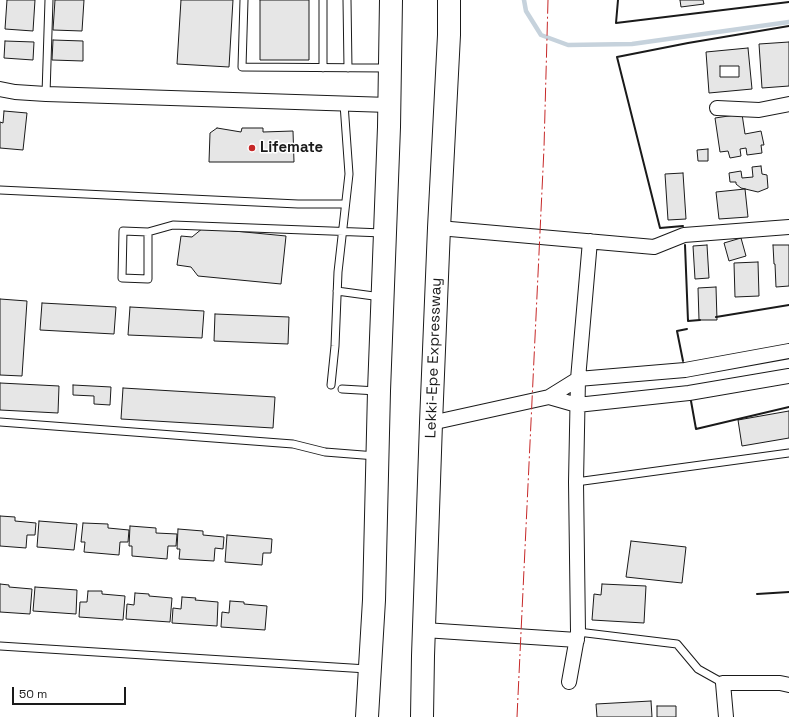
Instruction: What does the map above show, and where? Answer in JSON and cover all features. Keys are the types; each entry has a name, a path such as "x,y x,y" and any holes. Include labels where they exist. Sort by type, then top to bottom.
{"highway":[{"path":"367,717 374,600 379,391 392,0"},
{"name":"Lekki-Epe Expressway","path":"422,717 431,423 449,35 449,0"}],"street":[{"path":"0,89 15,92 46,94 389,105"},
{"path":"717,108 759,110 789,104"},
{"path":"439,228 654,247 684,235 789,227"},
{"path":"569,682 577,636 577,405 590,241"},
{"path":"431,423 549,397 578,379 685,370 789,351"},
{"path":"549,397 577,405 689,393 789,376"},
{"path":"424,630 577,636"},
{"path":"726,717 723,683 780,683 789,685"}],"lane":[{"path":"46,94 49,0"},
{"path":"244,0 242,66 390,68"},
{"path":"323,0 323,68"},
{"path":"347,0 348,68"},
{"path":"331,385 342,232 349,174 344,104"},
{"path":"0,190 298,204 345,204"},
{"path":"148,232 148,279 122,278 123,232 148,232 174,225 385,233"},
{"path":"337,291 382,297"},
{"path":"342,389 379,391"},
{"path":"0,422 293,444 325,452 378,456"},
{"path":"576,482 789,453"},
{"path":"577,636 677,644 698,669 723,683"},
{"path":"0,646 370,669"}],"building":[{"path":"7,0 35,0 33,31 5,29"},
{"path":"55,0 84,0 82,31 53,30"},
{"path":"181,0 233,0 229,67 177,64"},
{"path":"260,0 309,0 309,60 260,60"},
{"path":"680,0 703,0 704,4 681,7"},
{"path":"53,40 83,41 83,61 52,60"},
{"path":"5,41 34,42 33,60 4,58"},
{"path":"789,42 789,86 762,88 759,44"},
{"path":"748,48 752,89 709,93 706,52","holes":["720,66 739,66 739,77 720,77"]},
{"path":"4,111 27,113 23,150 0,148 0,122 3,123"},
{"path":"742,114 745,134 761,131 764,145 761,145 762,153 747,155 746,148 740,149 741,156 730,158 728,151 720,152 715,118"},
{"name":"Lifemate","path":"217,128 241,132 242,128 263,128 263,132 293,131 294,162 209,162 210,133"},
{"path":"708,149 708,161 698,161 697,150"},
{"path":"761,166 762,174 767,175 768,188 758,192 741,188 736,184 736,182 730,182 729,173 741,171 742,178 753,177 752,167"},
{"path":"683,173 686,219 668,220 665,174"},
{"path":"745,189 748,217 719,219 716,192"},
{"path":"203,228 286,236 281,284 198,276 191,267 177,265 181,236 192,237"},
{"path":"741,238 746,256 729,261 724,243"},
{"path":"707,245 709,278 695,279 693,246"},
{"path":"773,245 789,245 789,286 776,287"},
{"path":"758,262 759,296 735,297 734,263"},
{"path":"716,287 717,320 699,320 698,288"},
{"path":"0,299 27,301 22,376 0,375"},
{"path":"42,303 116,307 114,334 40,330"},
{"path":"130,307 204,311 202,338 128,335"},
{"path":"215,314 289,317 288,344 214,341"},
{"path":"0,383 59,386 58,413 0,410"},
{"path":"73,385 111,387 110,405 94,404 94,396 73,395"},
{"path":"123,388 275,397 273,428 121,419"},
{"path":"789,411 789,438 742,446 738,420"},
{"path":"0,516 15,517 15,521 36,523 35,535 27,535 26,548 0,546"},
{"path":"39,521 77,524 74,550 37,547"},
{"path":"83,523 108,524 108,528 129,530 128,542 120,542 119,555 84,552 85,542 81,542"},
{"path":"130,526 156,528 156,533 177,534 176,546 168,546 167,559 132,556 132,546 129,546"},
{"path":"178,529 203,531 203,535 224,537 223,549 215,548 214,561 179,559 180,549 177,549"},
{"path":"227,535 272,539 271,553 263,553 262,565 225,562"},
{"path":"631,541 686,547 682,583 626,577"},
{"path":"0,584 9,585 9,587 32,589 30,614 0,612"},
{"path":"602,584 646,586 644,623 592,620 594,594 601,595"},
{"path":"35,587 77,590 76,614 33,611"},
{"path":"88,591 102,591 102,594 125,596 123,620 79,617 80,602 87,602"},
{"path":"135,593 172,598 170,622 126,619 127,604 134,605"},
{"path":"182,597 218,602 217,626 172,623 173,608 181,609"},
{"path":"230,601 267,606 265,630 221,627 222,612 229,613"},
{"path":"651,701 652,717 597,717 596,704"},
{"path":"657,706 676,706 676,717 657,717"}],"waterway":[{"path":"524,0 526,11 541,35 568,45 632,44 789,22"}],"wall":[{"path":"618,0 616,23 789,2"},
{"path":"683,226 660,228 617,57 789,26"},
{"path":"685,245 688,321 700,320"},
{"path":"716,317 789,305"},
{"path":"683,361 677,331 687,329"},
{"path":"691,401 696,429 789,407"},
{"path":"757,594 789,592"}],"power":[{"path":"517,717 544,148 548,0"}],"place":[{"name":"Lifemate","path":"252,148"}]}
